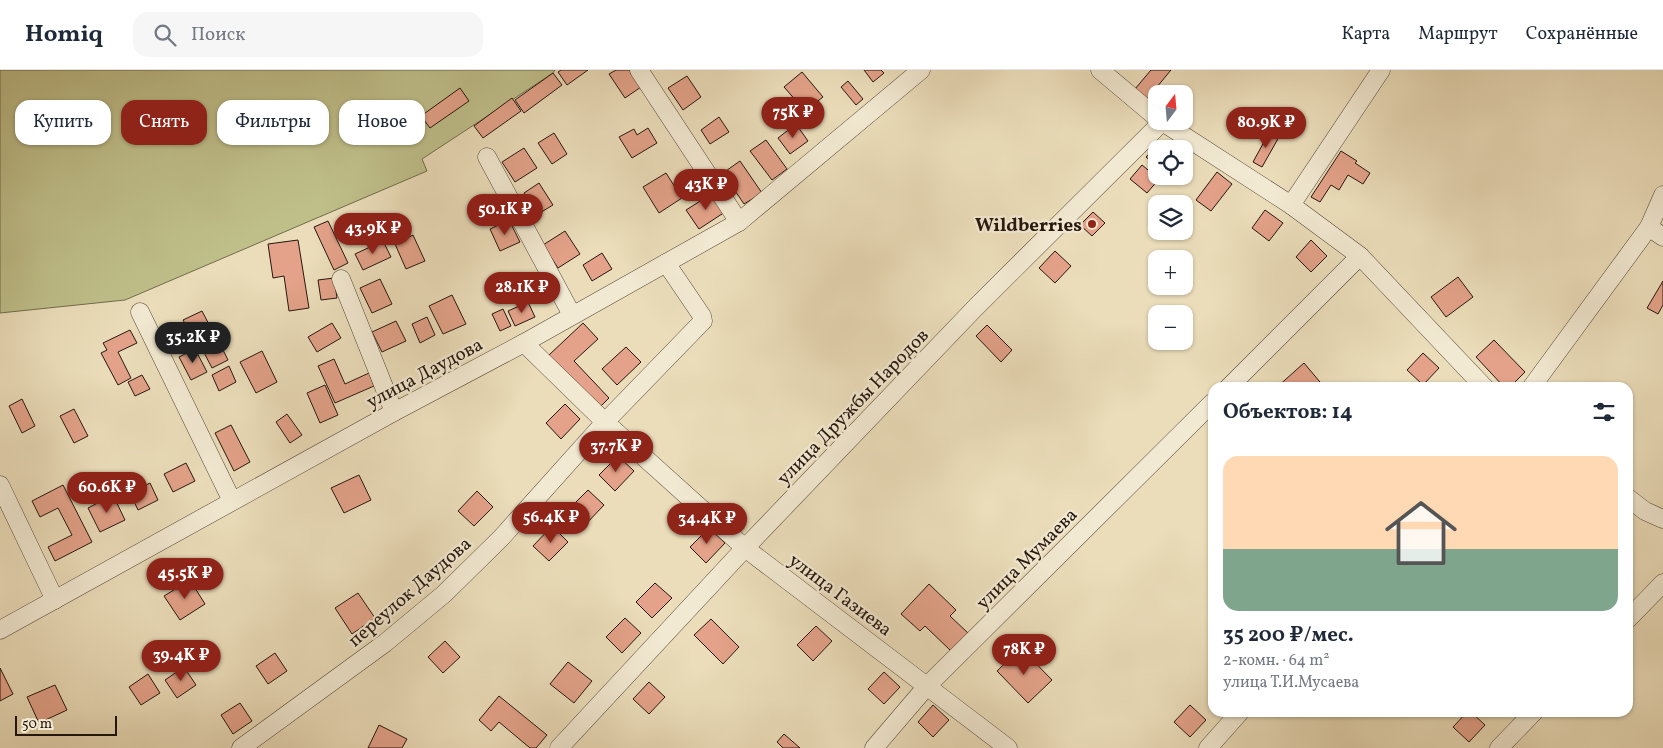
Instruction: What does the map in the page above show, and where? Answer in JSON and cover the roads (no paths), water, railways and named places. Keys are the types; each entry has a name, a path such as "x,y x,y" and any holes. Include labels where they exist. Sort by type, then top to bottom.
{"street":[{"path":"639,70 740,222"},
{"name":"улица Даудова","path":"0,630 740,222 902,77 921,70"},
{"path":"1100,70 1148,110"},
{"path":"1291,205 1381,70"},
{"name":"улица Дружбы Народов","path":"559,748 745,548 970,314 1153,130"},
{"path":"1176,130 1291,205 1360,256 1479,382"},
{"path":"487,157 572,315"},
{"path":"1536,382 1656,232 1663,195"},
{"path":"1234,382 1360,256"},
{"name":"переулок Даудова","path":"242,748 385,643 444,594 501,538 605,422 703,321 702,316 666,263"},
{"path":"341,279 394,412"},
{"path":"140,312 232,501"},
{"name":"улица Газиева","path":"524,342 605,422 745,548 1008,748"},
{"name":"улица Мумаева","path":"874,748 927,686 1208,407"},
{"path":"0,485 55,600"},
{"path":"1633,502 1644,511 1663,519"},
{"path":"1633,614 1663,583"},
{"path":"1208,748 1236,717"},
{"path":"1499,748 1529,717"}],"place":[{"name":"Wildberries","path":"1092,224"}]}
